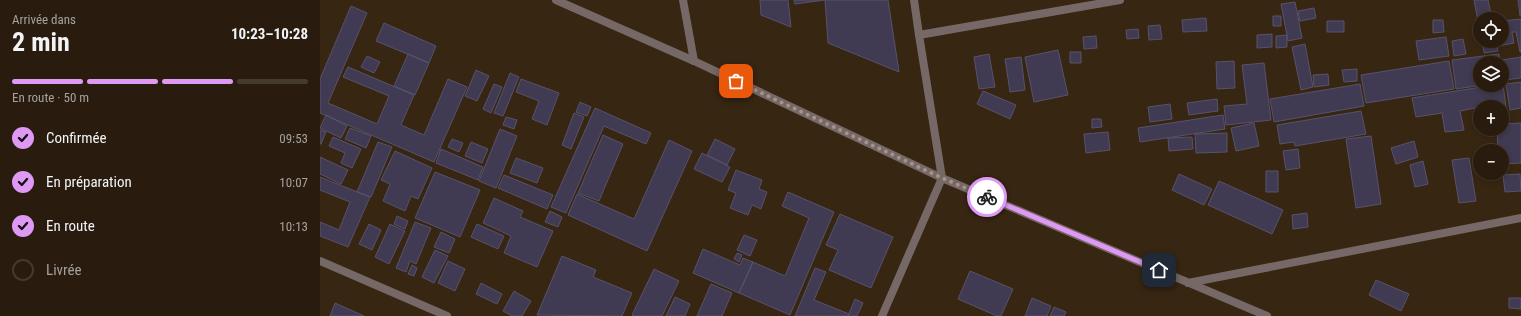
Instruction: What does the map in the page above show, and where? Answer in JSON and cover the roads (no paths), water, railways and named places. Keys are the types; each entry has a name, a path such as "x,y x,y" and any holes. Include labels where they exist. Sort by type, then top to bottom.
{"street":[{"path":"556,0 694,61 942,178 1267,316"},
{"path":"683,0 694,61"},
{"path":"882,316 942,178 914,0"},
{"path":"919,35 1120,0"},
{"path":"1188,283 1521,218"},
{"path":"320,261 447,316"}]}
